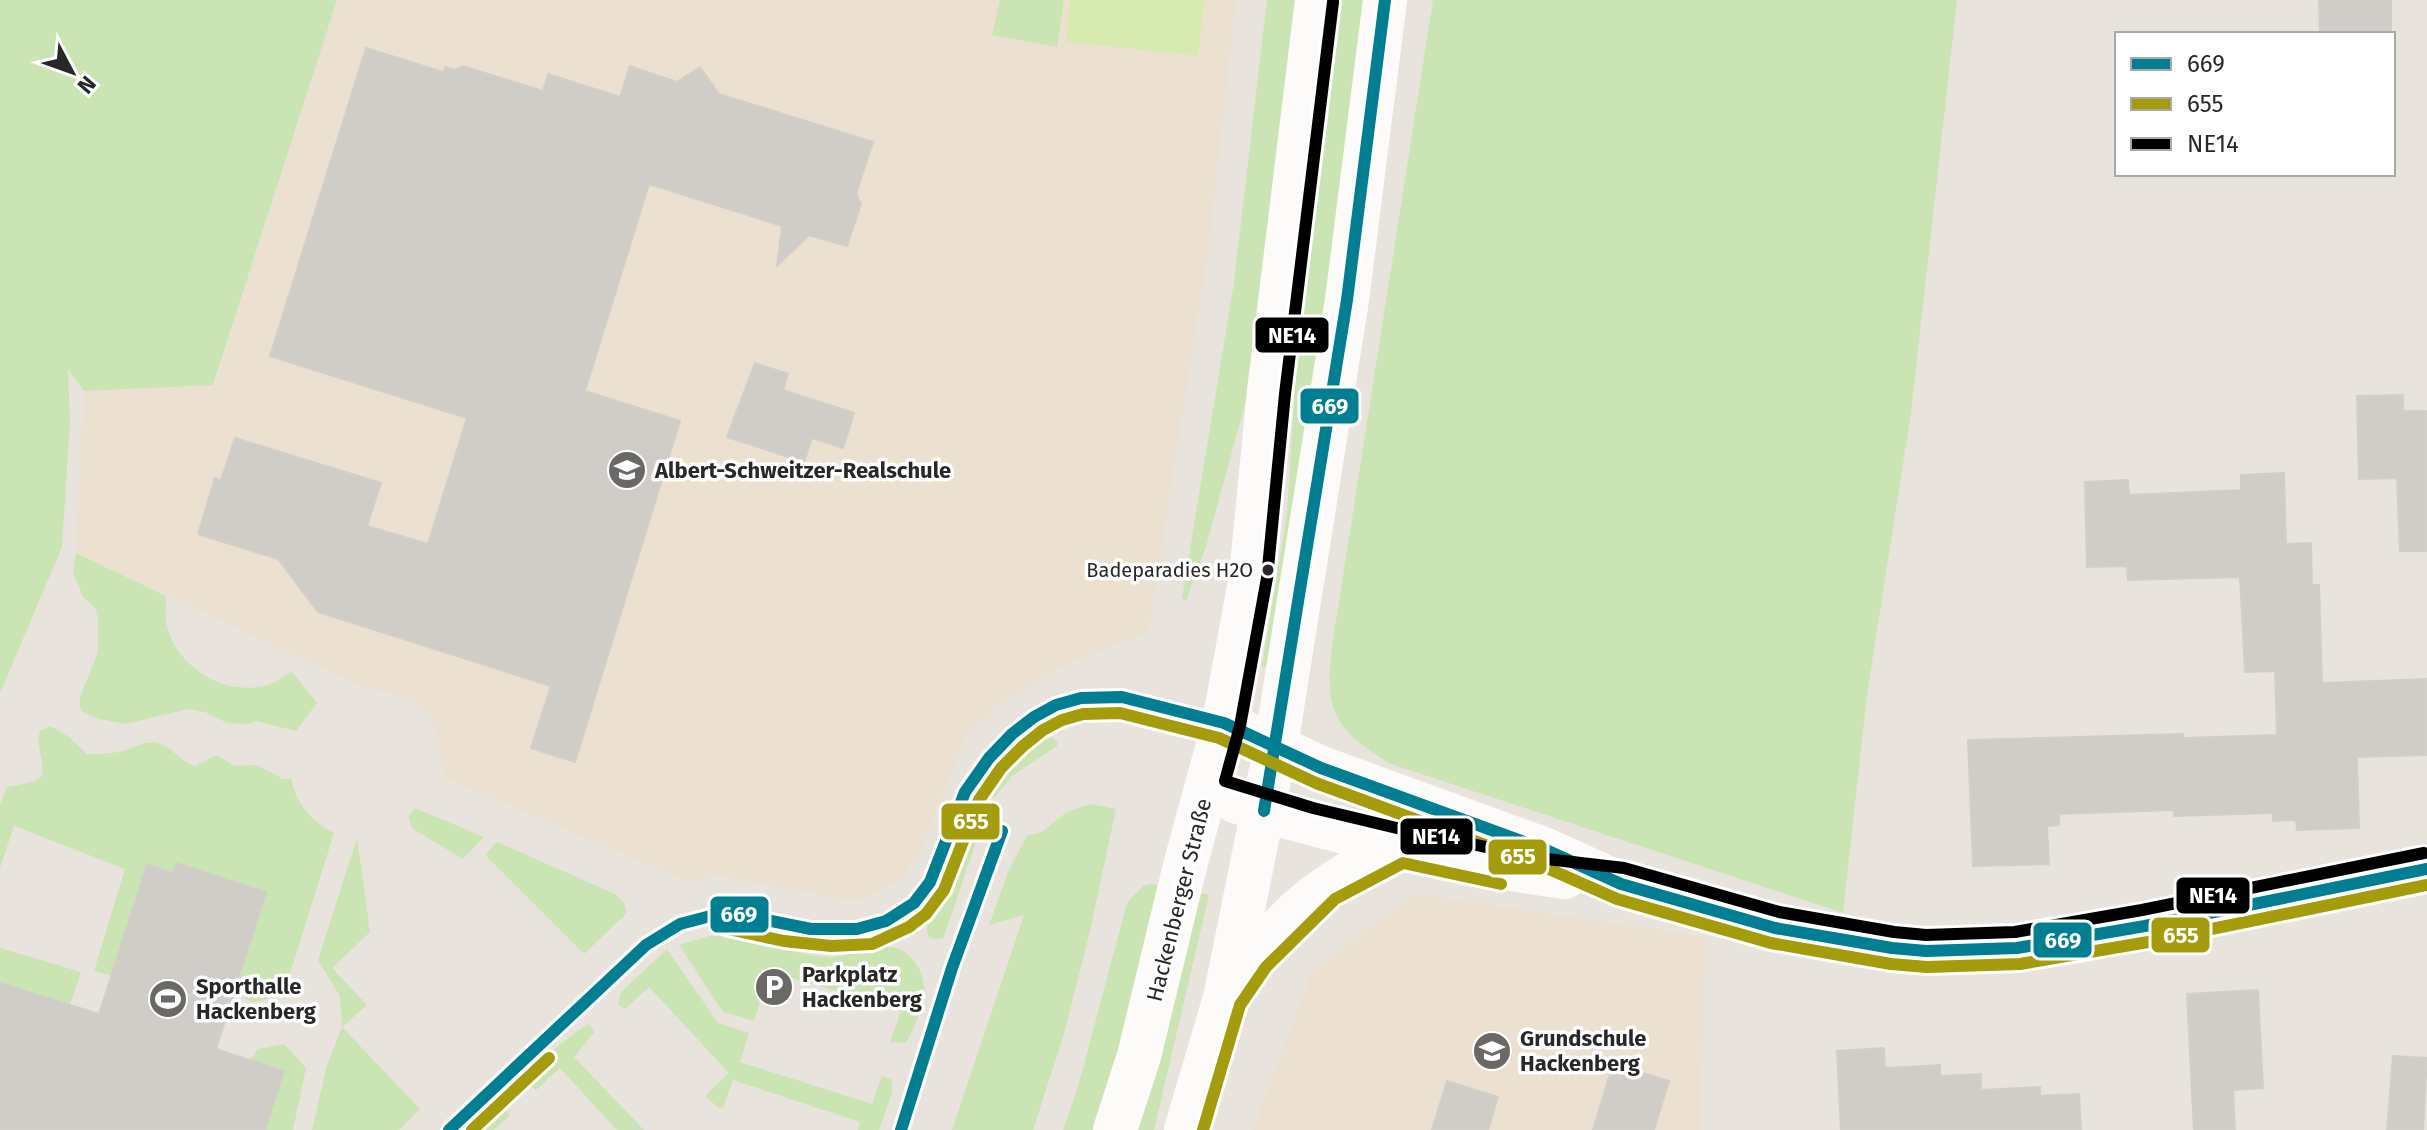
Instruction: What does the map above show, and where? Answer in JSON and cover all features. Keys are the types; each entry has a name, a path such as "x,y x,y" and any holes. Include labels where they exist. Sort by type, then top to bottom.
{"street":[{"name":"Hackenberger Straße","path":"1115,1130 1139,1056 1186,862 1224,723 1251,576 1269,392 1317,0"},
{"path":"1186,1130 1225,998 1276,745 1345,315 1385,0"},
{"path":"1224,723 1321,768 1546,850 1621,884 1775,928 1892,948 2017,948 2145,926 2427,869"},
{"path":"1206,792 1264,811 1401,846 1535,874 1621,884"},
{"path":"1225,998 1253,957 1303,905 1339,878 1401,846"}],"shaded area":[{"name":"Albert-Schweitzer-Realschule","path":"337,0 1236,0 1207,257 1148,632 1069,663 1008,698 966,736 919,853 899,881 866,898 847,900 716,875 691,883 443,777 440,742 430,714 407,697 363,687 76,553 84,391 214,385"},
{"name":"Grundschule Hackenberg","path":"1414,894 1705,937 1700,1130 1253,1130 1312,973"}],"green space":[{"path":"0,0 337,0 213,385 84,391 68,369 70,421 62,547 0,693"},
{"path":"1000,0 1064,0 1057,47 992,35"},
{"path":"1070,0 1204,0 1198,56 1066,42"},
{"path":"1267,0 1297,0 1245,404 1206,547 1186,600 1182,598 1234,282"},
{"path":"1336,0 1366,0 1342,221 1272,668 1262,666 1287,514 1300,308"},
{"path":"1433,0 1957,0 1911,413 1867,695 1843,913 1388,763 1347,731 1333,706 1330,693 1332,650"},
{"path":"76,553 166,596 166,621 170,637 178,651 202,673 216,681 248,688 268,685 292,672 317,703 296,731 256,721 248,724 227,723 205,712 189,709 125,724 95,718 83,712 80,697 98,652 98,621 96,609 83,597 73,572"},
{"path":"51,726 87,754 117,752 152,743 167,747 195,766 217,755 235,766 257,765 283,779 291,779 306,811 334,833 288,980 266,1000 253,1002 234,993 266,892 177,863 173,873 147,864 112,976 94,971 125,869 14,826 0,868 0,805 7,787 33,782 42,776 40,731"},
{"path":"1052,737 1058,742 1057,746 1012,776 994,798 984,790 1006,765"},
{"path":"1091,804 1116,809 1064,1034 1033,1130 952,1130 1024,915 989,925 1008,872 1027,835 1037,834 1067,812"},
{"path":"415,808 484,837 463,859 413,829 408,817"},
{"path":"973,814 984,818 943,938 933,939 928,936 926,923 950,880"},
{"path":"357,838 370,932 332,968 367,1005 342,1027 340,996 318,960"},
{"path":"497,842 615,894 624,902 627,913 584,954 485,855"},
{"path":"1143,886 1160,886 1116,1063 1094,1130 1063,1130 1078,1087 1127,903"},
{"path":"1200,893 1209,895 1154,1130 1136,1130"},
{"path":"740,935 818,956 837,956 882,947 904,951 915,962 924,983 918,1017 906,1043 890,1042 901,1011 770,971 754,1021 723,1012 679,945 709,936"},
{"path":"0,948 81,972 70,1005 0,983"},
{"path":"667,949 718,1023 749,1033 740,1062 872,1104 882,1075 892,1080 892,1093 879,1130 858,1130 860,1122 733,1080 720,1109 705,1096 729,1073 649,987 625,1009 618,1004 621,992"},
{"path":"588,1024 595,1031 574,1057 644,1130 617,1130 560,1068 536,1090 530,1085 536,1068 544,1059"},
{"path":"342,1027 420,1109 399,1130 312,1130 327,1065"},
{"path":"284,1044 306,1068 293,1130 265,1130 284,1071 250,1060 258,1049"},
{"path":"502,1107 510,1115 494,1130 469,1130 493,1109"}],"building":[{"path":"2319,0 2391,0 2391,32 2320,32"},
{"path":"366,48 443,72 446,67 455,70 463,66 543,91 548,74 620,97 630,66 677,82 700,67 719,94 873,142 856,194 861,204 847,246 809,235 777,266 782,226 649,184 585,391 680,421 575,762 531,748 551,686 318,612 278,559 198,534 215,478 221,480 235,438 381,483 367,526 428,544 467,418 270,356"},
{"path":"755,363 788,374 783,390 854,413 843,448 812,438 804,462 727,437"},
{"path":"2403,395 2403,411 2427,411 2427,551 2400,551 2397,478 2359,479 2357,396"},
{"path":"2284,473 2286,544 2311,543 2312,585 2319,585 2322,683 2427,679 2427,755 2357,757 2359,828 2297,830 2296,820 2273,821 2273,813 2174,816 2174,810 2059,814 2059,825 2047,826 2049,864 1973,866 1968,740 2183,734 2183,738 2277,735 2275,671 2245,672 2240,577 2128,580 2127,566 2087,567 2085,482 2128,480 2129,495 2241,490 2241,475"},
{"name":"Sporthalle Hackenberg","path":"176,863 266,892 216,1049 284,1071 265,1130 0,1130 0,983 99,1014 147,864 173,873"},
{"path":"2258,990 2263,1088 2233,1090 2235,1130 2194,1130 2187,994"},
{"path":"1884,1048 1885,1068 1940,1065 1940,1076 1981,1074 1981,1090 2040,1087 2040,1096 2079,1094 2081,1130 1841,1130 1837,1051"},
{"path":"2393,1056 2427,1058 2423,1130 2387,1130"},
{"path":"1613,1064 1669,1081 1654,1130 1593,1130"},
{"path":"1447,1081 1498,1097 1488,1130 1432,1130"}],"transit line":[{"name":"669","path":"1264,811 1347,300 1385,0"},
{"name":"NE14","path":"1333,2 1285,394 1267,578 1240,726 1225,781 1313,808 1405,830 1538,858 1624,868 1779,912 1926,935 2015,932 2142,910 2424,853"},
{"name":"669","path":"449,1130 646,945 680,924 731,913 811,929 857,929 886,921 914,903 930,882 965,792 989,758 1034,717 1056,705 1081,698 1122,697 1224,723 1321,768 1546,850 1621,884 1775,928 1892,948 1926,951 2017,948 2145,926 2427,869"},
{"name":"655","path":"728,929 784,941 831,946 872,944 909,927 926,914 944,890 979,800 1001,768 1043,730 1062,720 1083,714 1120,713 1219,738 1316,783 1540,865 1617,899 1771,943 1891,964 1927,967 2020,964 2148,942 2427,885"},
{"name":"669","path":"901,1130 952,968 1002,831"},
{"name":"655","path":"1203,1130 1240,1005 1266,967 1335,899 1403,863 1501,884"},
{"name":"655","path":"472,1130 549,1058"}],"place":[{"name":"Albert-Schweitzer-Realschule","path":"627,470"},
{"name":"Badeparadies H2O","path":"1268,570"},
{"name":"Parkplatz Hackenberg","path":"774,987"},
{"name":"Sporthalle Hackenberg","path":"168,999"},
{"name":"Grundschule Hackenberg","path":"1492,1051"}]}
